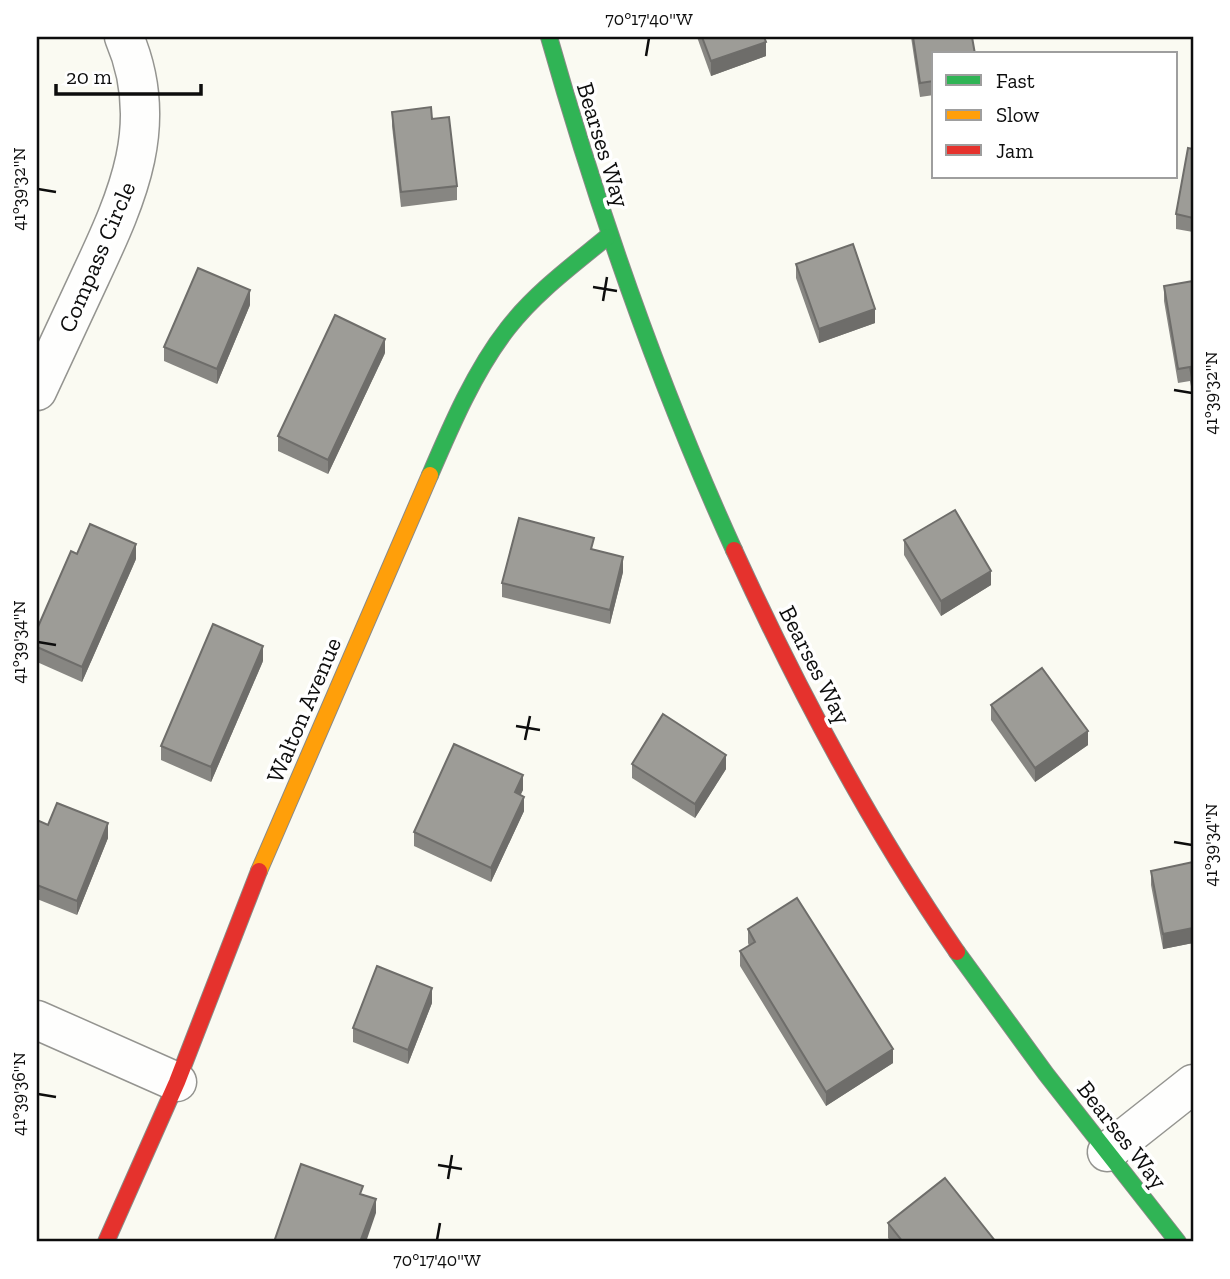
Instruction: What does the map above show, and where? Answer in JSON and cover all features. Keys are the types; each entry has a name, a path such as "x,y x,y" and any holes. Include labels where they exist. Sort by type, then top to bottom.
{"main road":[{"name":"Bearses Way","path":"549,37 607,237 687,445 733,551 806,701 924,902 1015,1035 1178,1242"},
{"name":"Walton Avenue","path":"106,1242 177,1082 242,910 454,417 508,328 556,279 607,237"}],"street":[{"name":"Compass Circle","path":"37,391 131,183 141,125 141,94 124,37"},
{"path":"37,1020 177,1082"},
{"path":"1107,1152 1193,1084"}],"building":[{"path":"702,37 764,37 766,42 711,61"},
{"path":"913,37 972,37 975,52 932,52 932,81 920,83"},
{"path":"431,107 432,119 449,117 457,186 401,192 392,112"},
{"path":"1188,148 1193,149 1193,218 1176,214"},
{"path":"853,244 875,309 819,329 796,264"},
{"path":"198,268 250,290 217,369 164,347"},
{"path":"1193,281 1193,383 1190,367 1178,369 1164,286"},
{"path":"335,315 385,339 328,460 278,436"},
{"path":"955,510 991,571 941,601 904,540"},
{"path":"519,518 594,538 591,549 623,557 610,610 502,583"},
{"path":"90,524 136,544 82,667 37,647 37,629 71,551 77,554"},
{"path":"213,624 263,646 211,767 161,746"},
{"path":"1042,668 1088,731 1035,768 991,705"},
{"path":"663,714 726,755 695,804 632,764"},
{"path":"454,744 523,775 515,792 524,797 491,868 414,832"},
{"path":"57,803 108,823 77,901 37,885 37,820 48,825"},
{"path":"1193,862 1193,928 1163,934 1151,871"},
{"path":"797,898 893,1049 826,1092 740,951 755,942 748,929"},
{"path":"377,966 432,988 408,1050 353,1028"},
{"path":"301,1164 363,1186 360,1194 376,1199 360,1242 274,1242"},
{"path":"945,1178 996,1242 903,1242 888,1223"}],"traffic: fast":[{"path":"549,37 609,233 655,361 734,550"},
{"path":"430,475 474,380 496,344 542,291 607,237"},
{"path":"957,952 1046,1074 1178,1242"}],"traffic: slow":[{"path":"259,871 430,475"}],"traffic: jam":[{"path":"734,550 836,756 894,855 957,952"},
{"path":"106,1242 177,1082 259,871"}]}
